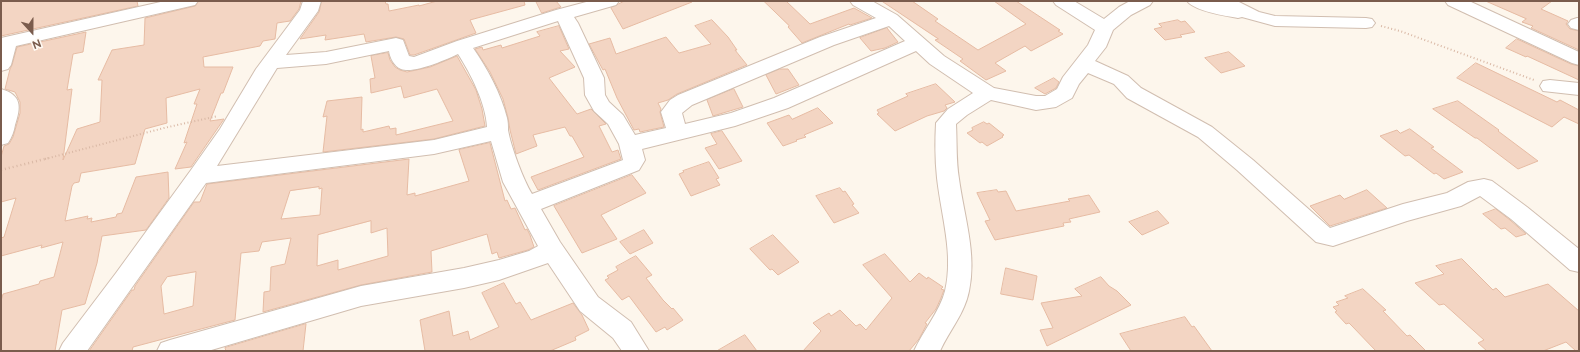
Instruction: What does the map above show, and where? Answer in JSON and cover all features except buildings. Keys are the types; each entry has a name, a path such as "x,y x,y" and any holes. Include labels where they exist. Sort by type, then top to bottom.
{"street":[{"path":"1,65 4,44 189,1"},
{"path":"72,351 199,176 263,73 309,11 312,1"},
{"path":"859,1 891,19 938,60 988,93 1036,103 1049,102 1065,93 1070,82 1097,47 1105,28 1125,11 1144,1"},
{"path":"1062,1 1105,28"},
{"path":"1196,1 1219,9 1286,22 1366,23"},
{"path":"1223,1 1253,16"},
{"path":"1454,1 1579,59"},
{"path":"272,62 326,58 396,44 400,58 406,64 419,62 462,46 601,2"},
{"path":"527,205 631,165 634,160 630,144 616,120 601,106 595,95 594,78 569,23 562,14"},
{"path":"678,132 671,112 677,105 685,100 827,41 891,19"},
{"path":"630,144 735,119 781,103 918,43"},
{"path":"462,46 474,64 484,84 497,118 498,131 514,182 552,249 589,304 622,330 636,351"},
{"path":"1085,64 1121,80 1134,93 1205,132 1245,165 1324,236 1333,238 1403,213 1453,200 1476,188 1484,187 1524,217 1579,263"},
{"path":"1550,86 1579,89"},
{"path":"927,351 931,340 951,308 957,292 960,277 958,246 947,170 946,123 959,109 972,104 988,93"},
{"path":"1,96 8,101 9,112 1,138"},
{"path":"199,176 434,148 484,136 498,131"},
{"path":"176,350 361,296 464,278 499,270 537,258 552,249"}],"path":[{"path":"1366,23 1400,31 1550,86"},
{"path":"1,170 30,164 198,120 239,113"}]}
